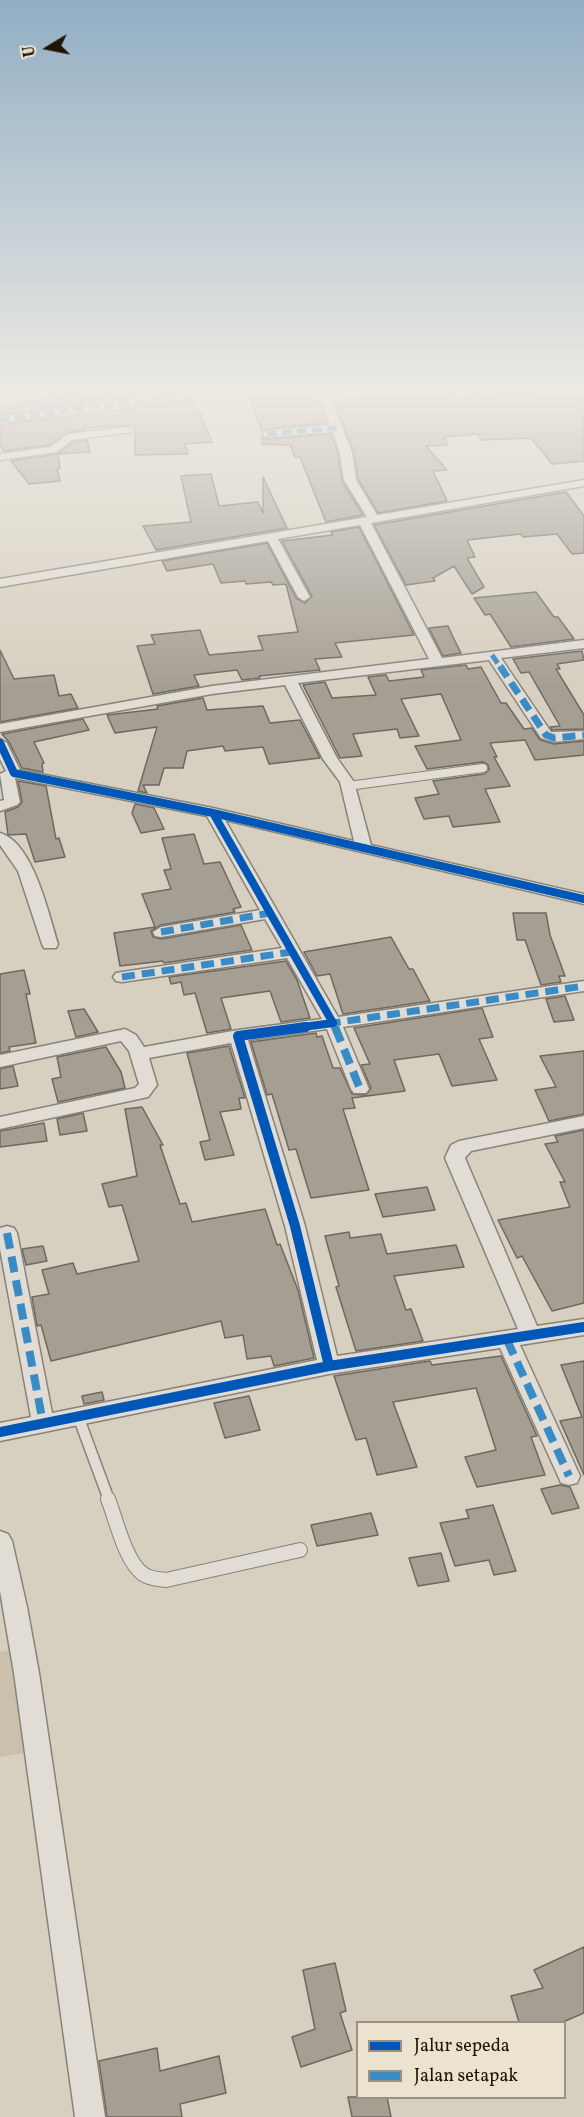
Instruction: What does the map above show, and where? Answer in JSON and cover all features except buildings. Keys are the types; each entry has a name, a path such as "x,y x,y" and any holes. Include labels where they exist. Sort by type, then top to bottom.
{"street":[{"path":"355,491 437,661"},
{"path":"0,583 539,491"},
{"path":"272,538 303,597"},
{"path":"0,728 212,690 584,644"},
{"path":"492,655 546,735 554,738 584,735"},
{"path":"289,679 330,759 348,786 364,849"},
{"path":"0,743 12,802 0,806"},
{"path":"7,775 213,813 584,899"},
{"path":"213,813 333,1023 360,1089"},
{"path":"0,838 10,845 26,871 50,944"},
{"path":"161,932 270,913"},
{"path":"122,977 291,952"},
{"path":"139,1054 238,1036 584,986"},
{"path":"0,1061 119,1035 130,1038 139,1054 148,1085 144,1091 0,1123"},
{"path":"238,1036 295,1226 329,1366"},
{"path":"531,1336 455,1158 458,1150 466,1146 584,1122"},
{"path":"7,1233 43,1424"},
{"path":"0,1432 329,1366 584,1327"},
{"path":"507,1340 569,1476"},
{"path":"0,1541 11,1580 26,1666 44,1806 90,2117"}],"lane":[{"path":"348,786 483,768"},
{"path":"78,1416 136,1571 150,1580 166,1580 300,1550"}],"shaded area":[{"path":"10,1650 25,1753 0,1757 0,1652"}],"marked path":[{"path":"492,655 546,735 554,738 584,735"},
{"path":"161,932 270,913"},
{"path":"122,977 291,952"},
{"path":"360,1089 333,1023 584,986"},
{"path":"7,1233 43,1423"},
{"path":"507,1340 569,1476"}],"cycle path":[{"path":"0,743 14,773 213,813 584,899"},
{"path":"213,813 333,1023 238,1036 295,1226 329,1366"},
{"path":"0,1432 329,1366 584,1327"}]}
